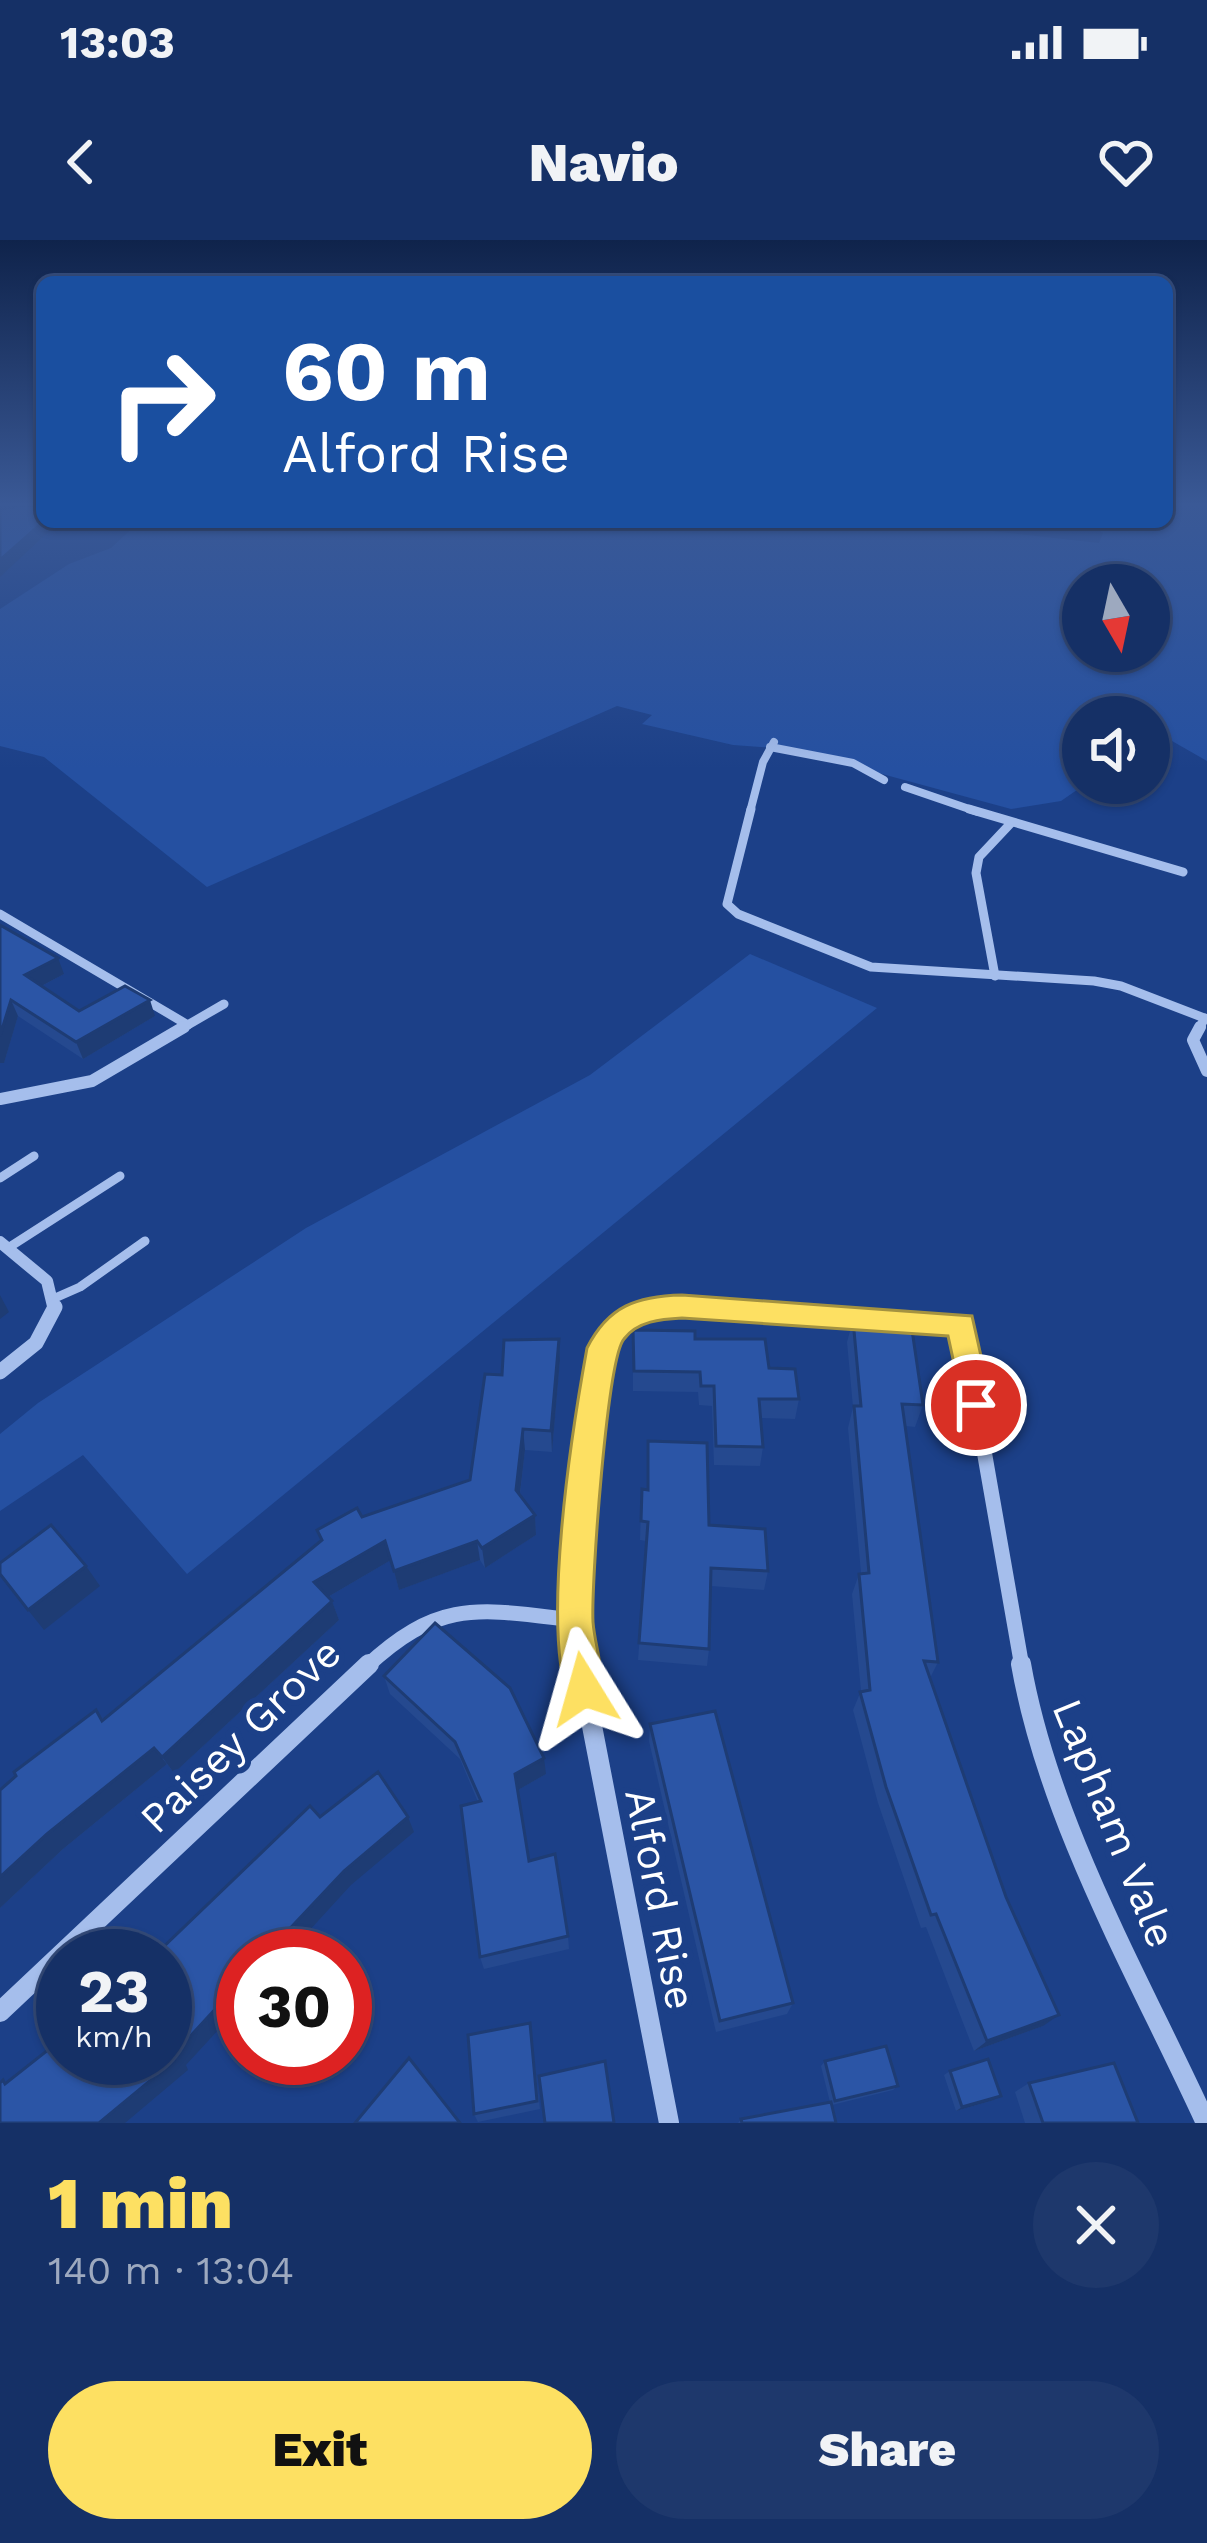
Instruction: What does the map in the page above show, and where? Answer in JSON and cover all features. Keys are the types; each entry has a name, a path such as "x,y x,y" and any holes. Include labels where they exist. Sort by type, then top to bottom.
{"street":[{"path":"884,780 853,763 772,745 727,904 738,914 872,967 1121,986 1206,1019 1193,1040 1207,1071"},
{"path":"905,787 1183,872"},
{"path":"994,976 976,873 979,857 1011,823"},
{"path":"0,914 188,1025"},
{"path":"0,1099 92,1081 224,1004"},
{"path":"0,1372 47,1330 56,1298 46,1281 4,1245"},
{"name":"Alford Rise","path":"669,2123 588,1720 574,1619 597,1375 611,1331 657,1307 682,1306 962,1325"},
{"name":"Lapham Vale","path":"962,1325 1033,1732 1070,1828 1206,2123"},
{"name":"Paisey Grove","path":"0,2012 404,1632 447,1612 574,1619"}],"lane":[{"path":"0,1178 34,1156"},
{"path":"4,1245 120,1176"},
{"path":"56,1298 145,1240"}],"shaded area":[{"path":"23,594 1062,594 1062,672 1170,672 1170,594 1207,594 1207,761 1170,740 1170,696 1062,696 1062,800 1011,809 790,749 733,745 642,724 652,715 617,706 207,887 44,757 0,746 0,609"},
{"path":"750,954 877,1008 187,1574 83,1455 0,1511 0,1434 38,1403 306,1228 590,1075"}],"building":[{"path":"0,925 58,958 25,975 79,1011 125,986 150,1000 76,1042 11,1000 0,1036"},
{"path":"853,1320 911,1323 923,1405 902,1404 938,1662 924,1661 1006,1897 1059,2015 987,2041 936,1914 931,1915 886,1787 860,1692 870,1690 859,1574 869,1573 854,1406 861,1406"},
{"path":"633,1330 695,1331 695,1339 765,1339 769,1368 795,1369 799,1399 759,1399 763,1447 716,1446 714,1386 701,1386 700,1372 634,1371"},
{"path":"559,1339 551,1431 523,1429 516,1490 535,1515 482,1548 477,1541 394,1571 385,1541 314,1582 332,1601 162,1757 154,1748 0,1877 0,1790 16,1776 14,1772 96,1710 102,1721 322,1540 317,1530 357,1508 362,1517 470,1480 485,1374 502,1375 504,1340"},
{"path":"648,1441 707,1443 709,1525 765,1529 768,1571 711,1568 709,1649 639,1643 648,1522 641,1521 642,1489 648,1490"},
{"path":"51,1525 86,1566 28,1610 0,1574 0,1563"},
{"path":"435,1623 510,1688 544,1758 515,1774 529,1861 555,1854 568,1936 480,1957 461,1806 481,1801 455,1742 384,1676"},
{"path":"715,1711 793,2003 720,2021 650,1724"},
{"path":"378,1772 408,1817 344,1871 289,1929 216,1929 216,2008 192,2034 192,1929 182,1929 310,1806 320,1817"},
{"path":"530,2023 537,2101 474,2114 468,2035"},
{"path":"886,2046 898,2086 835,2101 825,2061"},
{"path":"409,2058 460,2123 355,2123"},
{"path":"36,2059 36,2085 145,2085 99,2123 0,2123 0,2083"},
{"path":"988,2059 1001,2096 962,2107 950,2071"},
{"path":"605,2061 614,2123 545,2123 539,2076"},
{"path":"1114,2063 1138,2123 1043,2123 1029,2083"},
{"path":"831,2102 836,2123 742,2123 741,2119"}],"route":[{"path":"584,1689 574,1619 594,1400 603,1348 611,1331 625,1320 657,1307 682,1306 962,1325 976,1405"}]}
